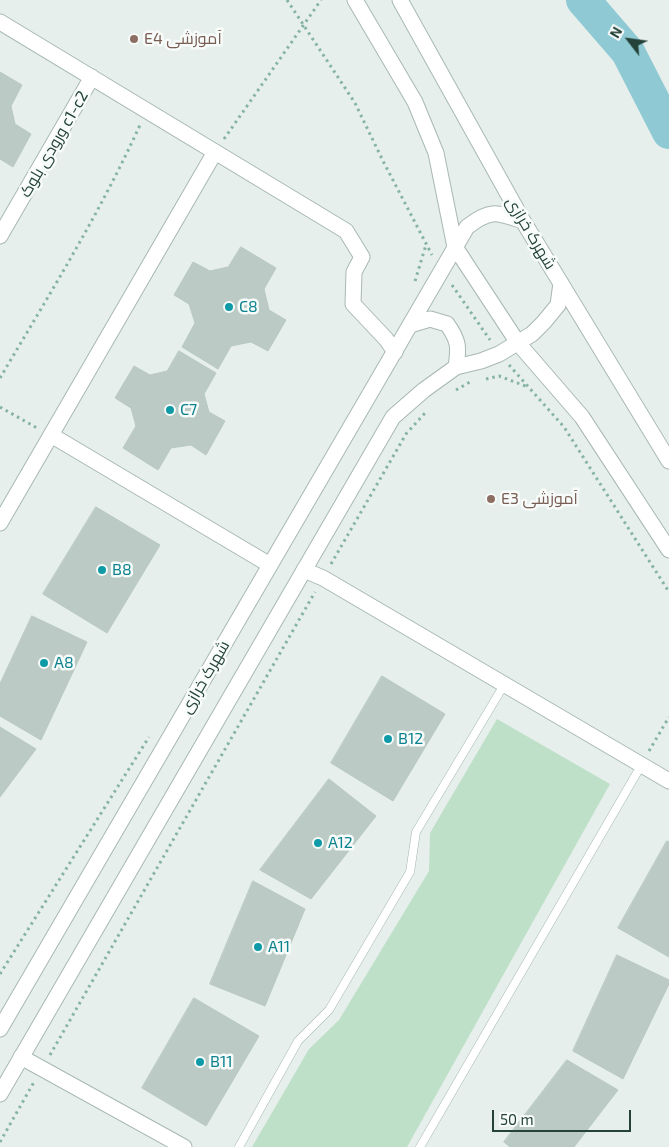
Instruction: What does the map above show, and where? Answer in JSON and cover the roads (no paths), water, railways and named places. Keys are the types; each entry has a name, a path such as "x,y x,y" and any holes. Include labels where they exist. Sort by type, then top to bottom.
{"street":[{"path":"355,0 415,102 436,153 455,247 518,343 582,417 669,550"},
{"name":"شهرک خرازی","path":"400,0 523,221 669,461"},
{"path":"0,22 346,231 362,257 354,272 353,304 386,339 395,352"},
{"name":"ورودی بلوک c1-c2","path":"0,236 92,77"},
{"path":"0,523 215,152"},
{"name":"شهرک خرازی","path":"0,1029 467,227 480,217 498,212 523,221"},
{"path":"410,325 430,319 447,324 456,336 459,349 456,367 481,361 499,354 532,334 558,305 561,283"},
{"name":"شهرک خرازی","path":"0,1094 393,417 424,390 456,367"},
{"path":"51,435 270,565"},
{"path":"304,570 323,578 669,781"},
{"path":"21,1057 184,1147"}],"lane":[{"path":"239,1147 298,1041 329,1010 410,872 416,832 504,685"},
{"path":"420,1147 642,764"}],"waterway":[{"path":"583,0 628,52 669,132"}],"place":[{"name":"E4 آموزشی","path":"134,39"},
{"name":"C8","path":"229,307"},
{"name":"C7","path":"170,410"},
{"name":"E3 آموزشی","path":"491,499"},
{"name":"B8","path":"102,570"},
{"name":"A8","path":"44,663"},
{"name":"B12","path":"388,739"},
{"name":"A12","path":"318,843"},
{"name":"A11","path":"258,947"},
{"name":"B11","path":"200,1062"}]}
